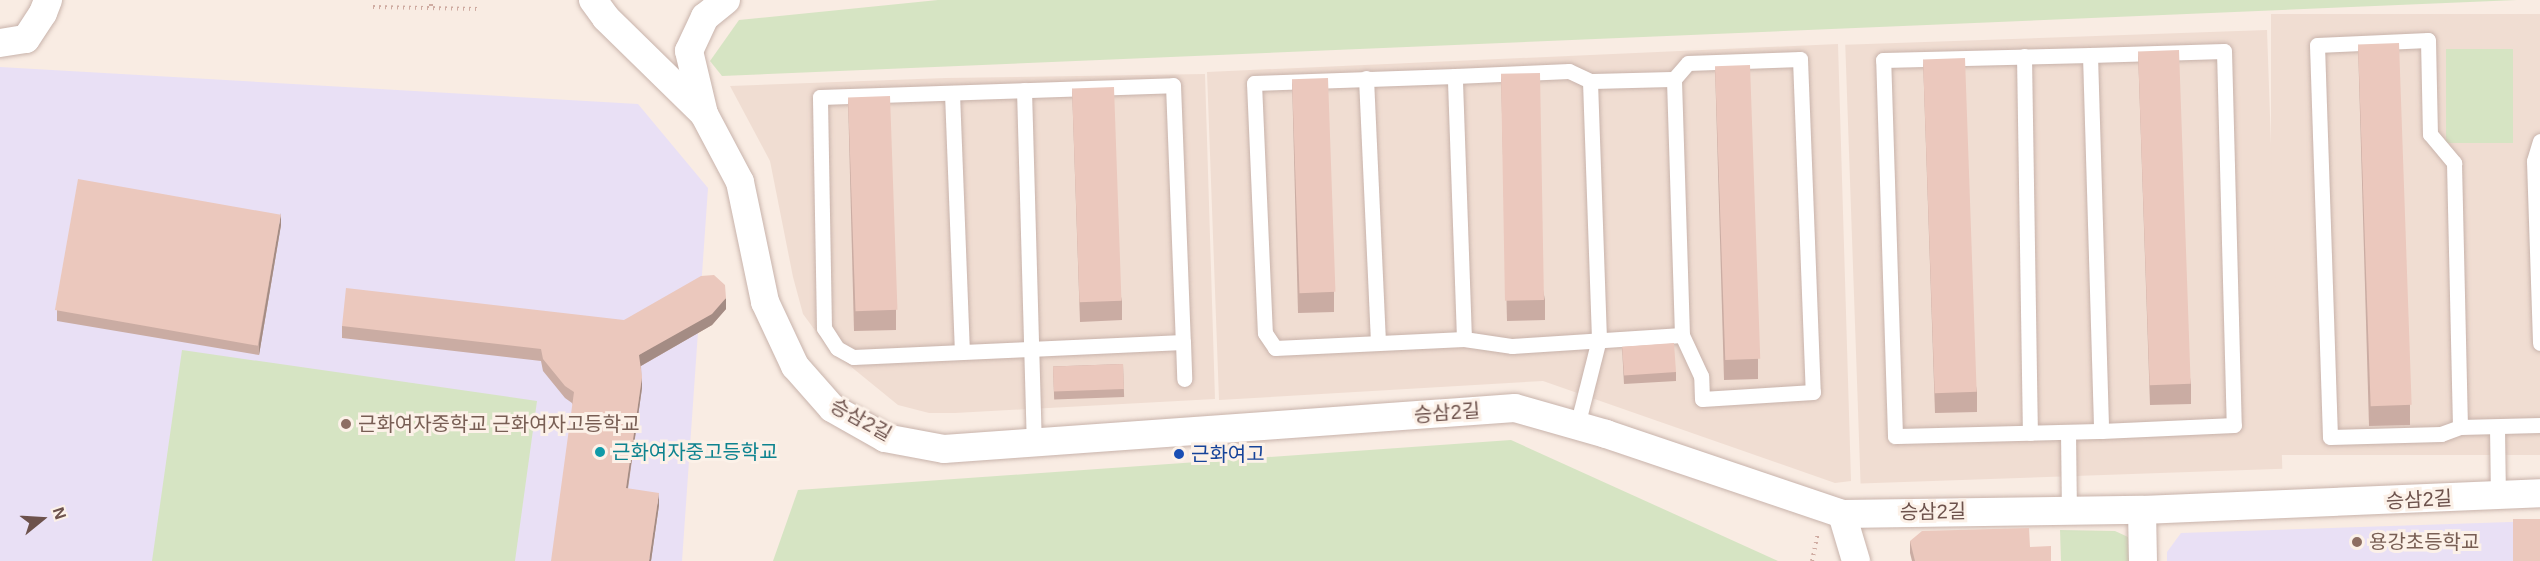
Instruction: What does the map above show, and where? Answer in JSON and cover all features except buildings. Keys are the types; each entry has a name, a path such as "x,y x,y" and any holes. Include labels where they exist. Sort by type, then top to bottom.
{"street":[{"path":"0,43 26,39 43,13 48,0"},
{"name":"승삼2길","path":"592,0 606,18 704,114 740,182 765,302 795,366 832,408 885,438 944,449 1515,408 1577,426 1842,514 2069,509 2142,510 2540,493"},
{"path":"704,114 689,51 705,17 726,0"},
{"path":"2142,510 2143,561"},
{"path":"1842,514 1856,561"}],"lane":[{"path":"2460,427 2454,162 2430,134 2428,40 2317,45 2330,437 2440,434 2460,427 2540,424"},
{"path":"2224,51 2234,425 1895,436 1883,60 2090,55 2224,51"},
{"path":"2090,55 2101,431"},
{"path":"2024,56 2030,433"},
{"path":"1800,59 1813,392 1702,399 1701,376 1682,335 1674,79 1689,63 1800,59"},
{"path":"1674,79 1590,81 1569,71 1254,84 1265,333 1275,348 1464,339 1512,346 1682,335"},
{"path":"1455,76 1464,339"},
{"path":"1366,78 1378,342"},
{"path":"1577,426 1599,339 1590,81"},
{"path":"1183,342 853,357 837,348 824,328 820,97 1173,85 1183,342 1184,379"},
{"path":"1024,90 1034,443"},
{"path":"952,93 962,352"},
{"path":"2540,141 2534,161 2540,343"},
{"path":"2496,427 2498,496"},
{"path":"2068,432 2069,509"}],"path":[{"path":"431,0 431,6"},
{"path":"373,7 431,6 479,9"}],"shaded area":[{"path":"2271,14 2540,14 2540,455 2271,455"},
{"path":"2267,30 2282,469 1861,483 1845,45"},
{"path":"1838,44 1851,481 1835,483 1543,381 1219,400 1207,72"},
{"name":"근화여자중학교 근화여자고등학교","path":"0,67 638,104 708,188 682,561 0,561"},
{"path":"1205,74 1215,399 955,413 929,413 898,405 828,348 803,314 793,277 770,161 730,86 945,78"},
{"name":"용강초등학교","path":"2540,521 2540,561 2167,561 2167,552 2181,533"}],"green space":[{"path":"938,0 2517,0 722,76 710,61 739,20"},
{"path":"2446,49 2513,49 2513,143 2446,143"},
{"path":"182,350 537,401 515,561 152,561"},
{"path":"1511,440 1778,561 773,561 798,490"},
{"path":"2060,530 2115,531 2128,537 2129,561 2061,561"}],"place":[{"name":"근화여자중학교 근화여자고등학교","path":"346,424"},
{"name":"근화여자중고등학교","path":"600,452"},
{"name":"근화여고","path":"1179,454"},
{"name":"용강초등학교","path":"2357,542"}]}
